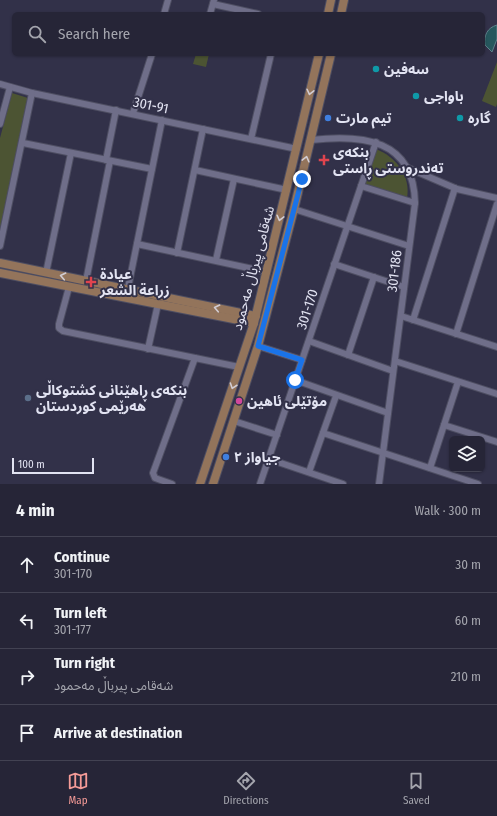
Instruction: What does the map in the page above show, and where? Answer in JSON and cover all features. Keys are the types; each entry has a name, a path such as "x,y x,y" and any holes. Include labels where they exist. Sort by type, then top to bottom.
{"main road":[{"path":"329,12 332,0"},
{"path":"341,12 344,0"},
{"name":"شەقامی پیرباڵ مەحمود","path":"200,484 255,319 319,56"},
{"name":"شەقامی پیرباڵ مەحمود","path":"213,484 258,346 294,209 331,56"},
{"path":"0,263 128,288 243,317"},
{"path":"0,273 158,304 255,319"}],"street":[{"path":"165,12 168,0"},
{"path":"210,12 213,2 250,12"},
{"path":"133,113 151,56"},
{"path":"251,139 271,56"},
{"name":"301-91","path":"0,84 296,149"},
{"path":"0,124 10,87"},
{"path":"0,246 32,92"},
{"path":"86,281 116,110"},
{"path":"128,288 162,120"},
{"path":"177,253 203,129"},
{"name":"301-186","path":"311,140 345,138 376,142 392,150 408,168 414,184 415,203 379,484"},
{"name":"301-170","path":"260,484 376,142"},
{"path":"22,143 152,169"},
{"path":"46,272 71,153"},
{"path":"408,168 455,188 497,198"},
{"path":"195,170 287,190"},
{"path":"216,260 234,179"},
{"path":"361,186 415,203"},
{"path":"414,320 455,188"},
{"path":"456,334 497,204"},
{"path":"294,209 348,225 409,246"},
{"path":"137,244 267,272"},
{"path":"334,264 404,287"},
{"path":"348,355 374,277"},
{"path":"68,287 59,324 63,331 239,367"},
{"path":"148,349 158,304"},
{"path":"401,316 497,346"},
{"path":"309,341 394,371"},
{"path":"258,346 302,360"},
{"path":"172,484 155,478 153,473 194,358"},
{"path":"395,361 497,394"},
{"path":"295,380 336,396 388,413"},
{"path":"430,468 458,382"},
{"path":"309,472 336,396"},
{"path":"234,420 277,435"},
{"path":"444,425 497,442"},
{"path":"323,433 478,484"},
{"path":"269,459 343,484"}],"shaded area":[{"path":"497,25 497,39 492,52 485,45 485,38 487,32"},
{"path":"195,56 209,56 206,67 193,64"},
{"path":"497,62 497,104 496,107 482,101"},
{"path":"12,93 28,98 0,230 0,138"},
{"path":"376,149 390,157 400,168 407,182 407,198 365,185"}],"place":[{"name":"سەفین","path":"376,69"},
{"name":"باواجی","path":"416,96"},
{"name":"تيم مارت","path":"328,118"},
{"name":"گارە","path":"460,118"},
{"name":"بنکەی تەندروستی ڕاستی","path":"324,160"},
{"name":"عيادة زراعة الشعر","path":"91,282"},
{"name":"بنکەی ڕاهێنانی کشتوکاڵی هەرێمی کوردستان","path":"28,398"},
{"name":"مۆتێلی ئاهین","path":"239,401"},
{"name":"جیاواز ٢","path":"226,457"}],"route":[{"path":"295,380 302,360 258,346 302,179"}]}
